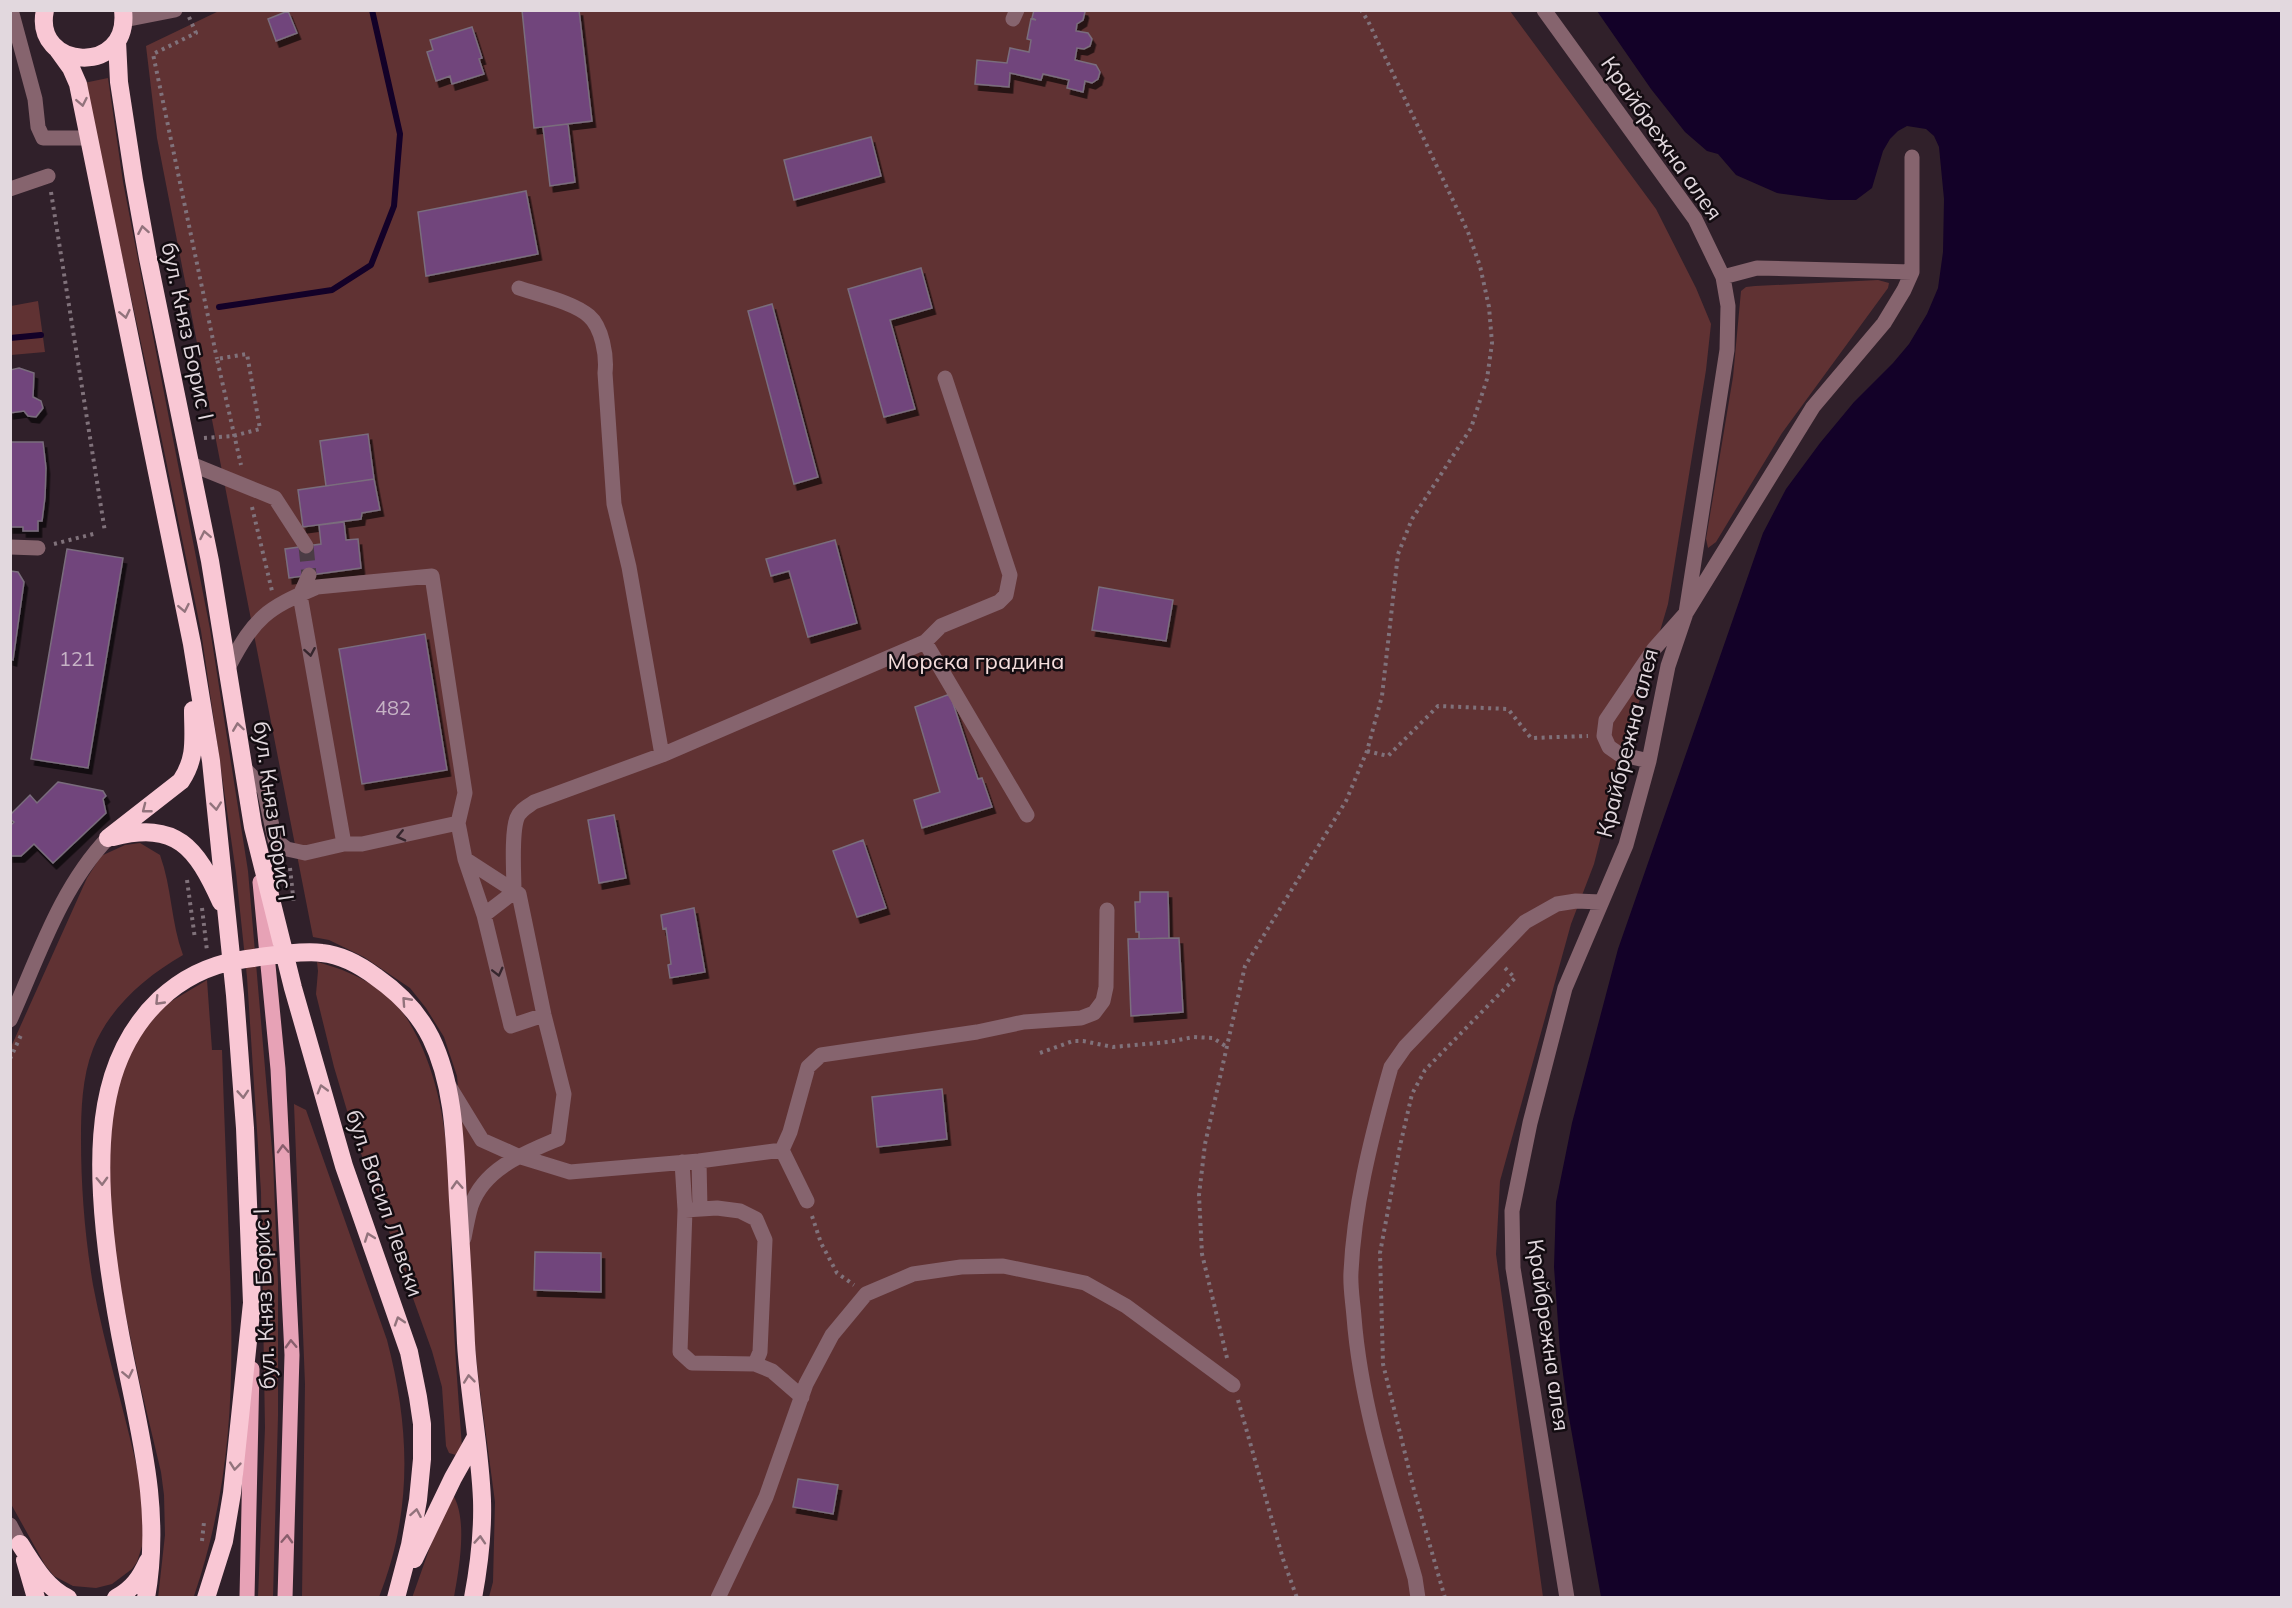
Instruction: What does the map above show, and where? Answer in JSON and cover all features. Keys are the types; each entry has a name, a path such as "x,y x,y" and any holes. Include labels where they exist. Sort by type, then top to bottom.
{"highway":[{"name":"бул. Княз Борис I","path":"45,10 45,29 50,40 71,68 78,84 192,644 211,761 236,995 246,1128 252,1303"},
{"path":"58,50 78,59 90,59 110,49 117,41 123,15"},
{"name":"бул. Княз Борис I","path":"117,41 119,82 134,180 229,666 253,827"},
{"path":"108,838 172,789 188,770 194,754 192,644"},
{"name":"бул. Васил Левски","path":"253,827 270,913 344,1166 409,1352 418,1397 422,1448 418,1500 410,1545 397,1594"},
{"path":"108,838 146,831 170,836 183,843 203,865 228,917"},
{"path":"146,1598 153,1552 148,1477 105,1250 102,1203 104,1117 113,1076 129,1038 162,997 174,986 222,964 319,952 344,957 364,968 401,996 417,1014 430,1035 448,1084 456,1161 468,1376 482,1500 479,1563 473,1598"},
{"path":"206,1598 224,1541 232,1493 252,1303"},
{"path":"397,1594 476,1437"},
{"path":"20,1544 36,1598"},
{"path":"20,1544 51,1587 68,1598"},
{"path":"116,1598 139,1579 153,1552"}],"main road":[{"name":"бул. Княз Борис I","path":"270,913 272,991 286,1212 292,1355 285,1598"},
{"name":"бул. Княз Борис I","path":"247,1598 252,1303"}],"street":[{"path":"11,10 35,99 38,127 43,138 89,138"},
{"path":"123,15 175,10"},
{"name":"Крайбрежна алея","path":"1544,10 1695,219 1723,277 1728,306 1727,350 1686,613 1668,666 1649,761 1626,845 1564,988 1530,1123 1512,1211 1513,1268 1567,1598"},
{"path":"1649,761 1619,754 1609,747 1604,736 1606,720 1624,690 1654,649 1686,613 1813,407 1884,322 1904,290 1912,272 1912,157"},
{"path":"10,189 48,176"},
{"path":"1723,277 1757,268 1912,272"},
{"path":"519,288 577,308 590,317 607,355 605,373 614,504 629,567 663,755"},
{"path":"514,892 517,818 522,810 534,802 663,755 925,642 941,626 999,602 1006,595 1010,586 1010,575 945,378"},
{"path":"191,464 275,498 306,546"},
{"path":"10,548 38,548"},
{"path":"309,575 300,595 344,844"},
{"path":"229,666 244,638 258,621 275,606 317,587 432,576 465,793 458,823 465,860 484,915 511,1026 544,1015"},
{"path":"925,642 1027,815"},
{"path":"244,768 264,789 274,840 287,849 305,853 344,844 362,844 458,823"},
{"path":"10,1020 67,892 93,854 108,838"},
{"path":"461,1250 472,1204 486,1180 518,1156 558,1139 564,1094 544,1015 519,894 465,860"},
{"path":"484,915 514,892"},
{"path":"1418,1598 1415,1578 1379,1455 1363,1387 1355,1330 1351,1274 1358,1206 1371,1139 1391,1067 1404,1047 1492,956 1525,922 1542,910 1557,904 1576,901 1601,902"},
{"path":"782,1150 790,1132 808,1067 821,1055 977,1032 1024,1022 1082,1018 1094,1013 1103,1002 1106,987 1107,910"},
{"path":"448,1084 482,1140 518,1156 570,1172 699,1161 782,1150"},
{"path":"782,1150 807,1201"},
{"path":"699,1161 692,1210 680,1352 692,1363 755,1364 772,1371 802,1397"},
{"path":"682,1162 692,1210"},
{"path":"692,1210 717,1208 740,1211 756,1219 765,1240 760,1352 755,1364"},
{"path":"718,1598 766,1497 802,1397 832,1335 866,1294 913,1274 961,1267 1003,1266 1085,1282 1126,1306 1233,1384"},
{"path":"10,1525 20,1544"}],"path":[{"path":"186,10 196,33 153,54 217,359"},
{"path":"1296,1598 1233,1384 1202,1254 1200,1195 1205,1144 1245,966 1346,801 1367,751 1382,696 1398,554 1412,519 1471,428 1487,379 1492,343 1490,307 1480,266 1468,232 1361,10"},
{"path":"48,176 105,532"},
{"path":"186,439 233,436 260,429 247,354"},
{"path":"38,548 97,533"},
{"path":"1367,751 1388,756 1438,706 1508,709 1531,738 1604,736"},
{"path":"287,849 293,892"},
{"path":"185,875 195,939"},
{"path":"1445,1598 1414,1490 1383,1364 1380,1253 1412,1094 1425,1070 1515,978 1492,956"},
{"path":"10,1059 24,1029"},
{"path":"1040,1053 1073,1041 1113,1047 1194,1037 1213,1038 1227,1047"},
{"path":"807,1201 821,1243 837,1273 866,1294"}],"green space":[{"name":"Морска градина","path":"221,10 1510,11 1656,209 1696,288 1711,324 1706,370 1668,604 1611,797 1594,864 1571,924 1500,1181 1496,1254 1543,1597 489,1597 493,1582 495,1502 471,1311 467,1192 457,1076 444,1037 410,988 364,957 329,940 313,937 157,138 146,46"},
{"path":"108,78 123,182 210,629 248,871 273,1161 278,1282 278,1416 273,1597 258,1597 265,1428 261,1192 247,977 236,873 201,631 154,402 84,83"},
{"path":"1878,280 1889,283 1888,288 1782,433 1716,542 1708,548 1706,539 1733,377 1741,291 1746,287 1755,286"},
{"path":"38,301 45,352 11,355 11,306"},
{"path":"140,843 160,855 183,955 155,973 118,1007 108,1020 93,1049 84,1082 81,1117 82,1176 90,1267 142,1495 143,1543 137,1562 132,1569 112,1584 96,1588 73,1586 54,1576 45,1565 11,1504 11,1047 87,878 101,856 125,845"},
{"path":"317,962 356,976 392,1000 409,1022 424,1053 435,1085 447,1152 449,1186 453,1308 462,1447 456,1455 449,1453 446,1446 442,1387 432,1351 354,1134 334,1067 316,994"},
{"path":"207,980 212,1050 222,1050 231,1291 229,1422 217,1508 194,1596 158,1598 165,1535 164,1495 161,1472 117,1272 108,1197 112,1106 129,1048 165,1005"},
{"path":"294,1104 306,1110 387,1340 395,1373 404,1437 403,1501 390,1565 379,1597 302,1597 305,1384"},
{"path":"453,1495 458,1505 461,1531 460,1559 454,1597 412,1598 448,1496"}],"shaded area":[{"path":"1597,11 2281,11 2281,1597 1601,1597 1568,1412 1560,1351 1554,1267 1556,1202 1572,1123 1618,949 1763,533 1786,489 1820,443 1854,402 1909,344 1927,314 1938,288 1943,252 1944,199 1939,147 1934,136 1926,129 1907,126 1890,139 1883,151 1872,188 1856,200 1829,200 1777,193 1736,175 1718,154 1707,151 1685,132 1651,89"}],"building":[{"path":"522,10 579,10 592,121 534,128"},
{"path":"1034,10 1084,10 1083,20 1077,24 1076,31 1088,33 1092,39 1090,46 1084,49 1077,48 1075,60 1096,65 1100,72 1098,79 1092,83 1085,81 1083,92 1067,88 1069,80 1043,74 1041,80 1010,73 1009,87 975,84 977,60 1007,63 1010,48 1029,52 1031,40 1027,39 1031,19 1036,20 1032,18"},
{"path":"288,11 297,33 276,41 268,19"},
{"path":"472,27 482,58 479,59 484,74 452,84 450,76 436,81 427,52 433,50 430,40"},
{"path":"568,124 575,182 550,186 543,127"},
{"path":"871,137 881,176 794,200 784,160"},
{"path":"526,191 538,254 426,276 418,212"},
{"path":"921,268 932,308 890,320 915,409 884,417 848,289"},
{"path":"772,304 818,477 794,484 748,311"},
{"path":"19,368 34,373 33,397 41,401 43,408 36,417 28,416 24,411 10,413 10,370"},
{"path":"368,434 374,479 326,486 320,441"},
{"path":"10,442 43,442 46,468 45,497 42,521 38,521 38,531 23,531 23,527 10,527"},
{"path":"374,479 380,510 362,513 361,519 303,527 298,490"},
{"path":"344,522 346,540 358,539 361,568 289,578 285,549 321,544 319,525"},
{"path":"835,540 857,623 808,637 789,571 771,576 766,559"},
{"path":"67,549 123,558 88,768 31,759"},
{"path":"10,571 18,572 24,582 13,660 10,659"},
{"path":"1099,587 1173,600 1166,641 1092,630"},
{"path":"425,634 447,770 362,784 339,649"},
{"path":"950,694 978,779 982,778 992,807 922,828 914,800 940,792 915,707"},
{"path":"58,782 103,791 106,796 103,799 106,813 53,863 34,844 21,856 10,856 10,826 14,822 10,819 10,815 30,795 37,803"},
{"path":"614,815 626,878 599,883 588,820"},
{"path":"863,840 886,908 857,917 833,851"},
{"path":"1140,892 1168,892 1169,938 1139,939 1139,932 1136,932 1135,902 1140,902"},
{"path":"694,908 705,972 670,978 668,965 671,964 666,928 663,929 661,915"},
{"path":"1179,938 1183,1012 1131,1016 1128,939"},
{"path":"942,1089 947,1139 877,1147 872,1097"},
{"path":"535,1252 601,1253 601,1292 534,1290"},
{"path":"798,1479 838,1485 833,1514 793,1507"}],"waterway":[{"path":"219,307 332,290 371,265 394,206 400,134 372,10"},
{"path":"10,338 41,335"}],"tunnel":[{"path":"306,546 309,575"}]}
